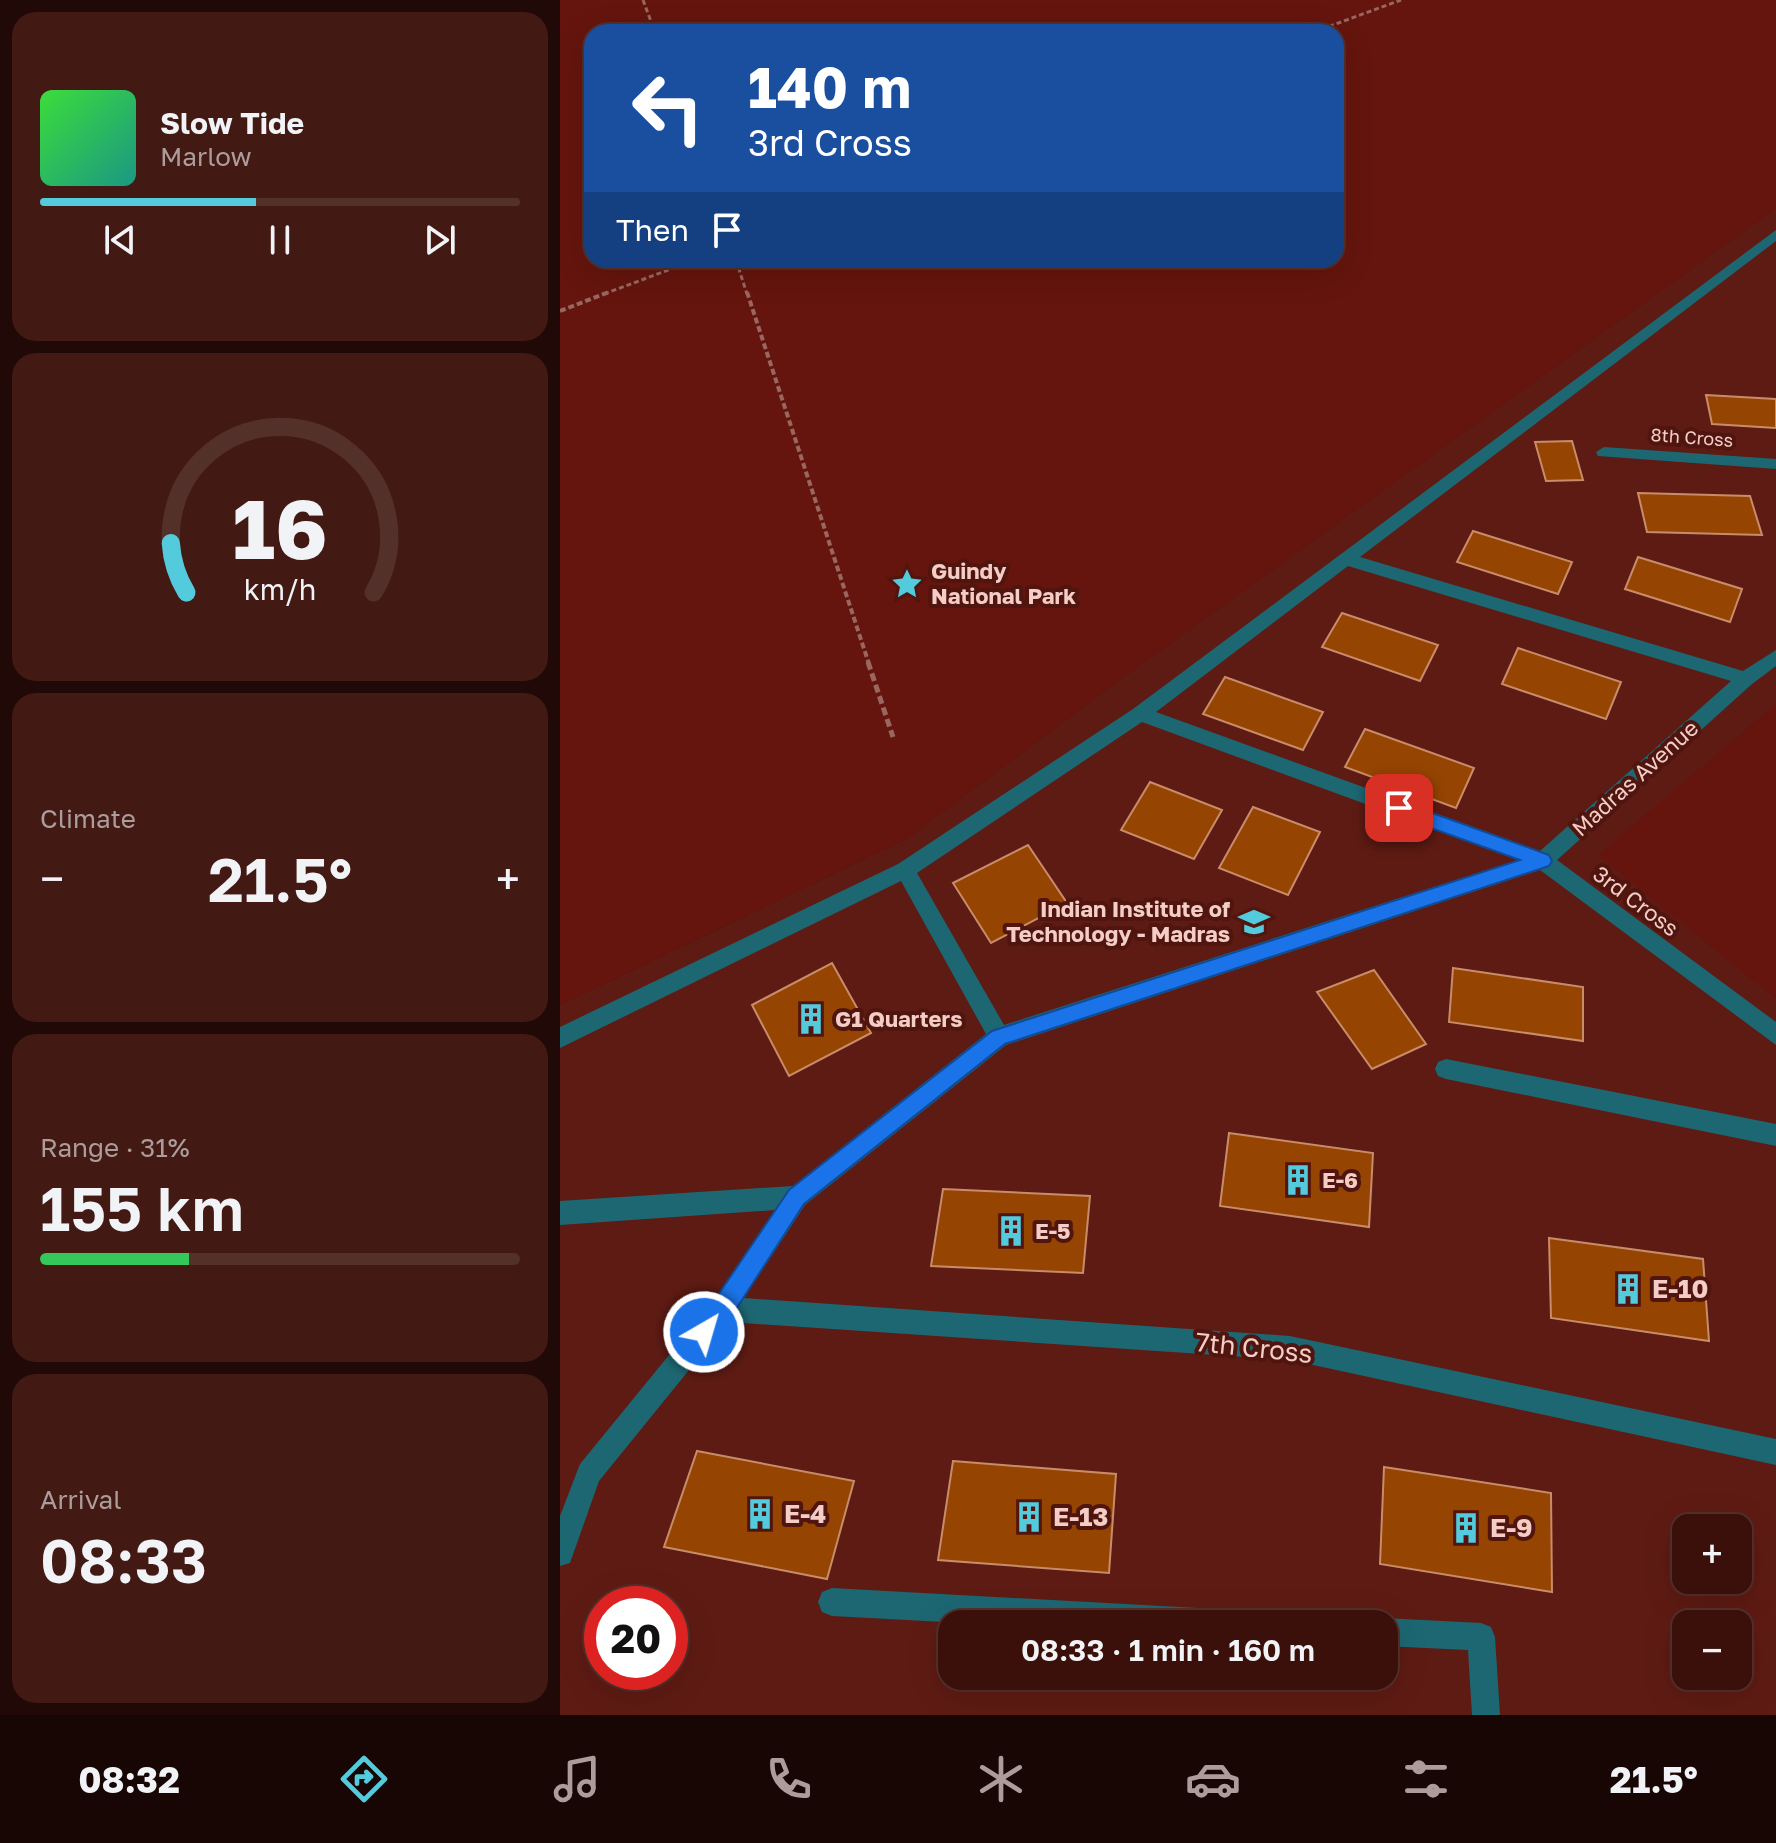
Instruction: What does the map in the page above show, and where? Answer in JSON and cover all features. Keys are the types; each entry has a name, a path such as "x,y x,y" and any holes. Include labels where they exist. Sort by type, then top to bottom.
{"lane":[{"path":"560,1038 905,870 1140,714 1776,234"},
{"name":"8th Cross","path":"1604,452 1776,464"},
{"path":"1346,559 1746,679"},
{"name":"Madras Avenue","path":"560,1553 589,1473 723,1309 797,1197 999,1037 1543,861 1746,679 1776,657"},
{"name":"3rd Cross","path":"1140,714 1543,861 1776,1035"},
{"path":"905,870 999,1037"},
{"path":"1446,1069 1776,1135"},
{"path":"560,1213 797,1197"},
{"name":"7th Cross","path":"723,1309 1290,1348 1776,1452"},
{"path":"832,1602 979,1610"},
{"path":"1398,1633 1481,1637 1486,1715"}],"path":[{"path":"643,0 652,24"},
{"path":"1336,24 1401,0"},
{"path":"560,311 674,268"},
{"path":"739,268 893,737"}],"shaded area":[{"name":"Guindy National Park","path":"560,0 1776,0 1776,208 1122,678 906,839 560,1005"},
{"name":"Indian Institute of Technology - Madras","path":"1776,208 1776,1715 560,1715 560,1005 906,839 1122,678"},
{"path":"1776,704 1776,999 1598,855"}],"building":[{"path":"1706,395 1776,399 1776,428 1712,424"},
{"path":"1572,441 1583,480 1546,481 1535,442"},
{"path":"1638,493 1750,496 1762,535 1647,532"},
{"path":"1473,531 1572,562 1558,594 1457,562"},
{"path":"1638,557 1742,589 1730,622 1625,589"},
{"path":"1342,613 1438,645 1420,681 1322,647"},
{"path":"1518,648 1621,682 1606,719 1502,684"},
{"path":"1225,677 1323,712 1303,750 1203,714"},
{"path":"1365,729 1474,768 1456,808 1345,767"},
{"path":"1150,782 1222,810 1194,859 1121,830"},
{"path":"1253,807 1320,832 1288,895 1219,868"},
{"path":"1028,845 1067,903 991,943 953,883"},
{"name":"G1 Quarters","path":"832,963 871,1033 789,1076 752,1005"},
{"path":"1453,968 1583,987 1583,1041 1449,1022"},
{"path":"1374,970 1426,1044 1372,1069 1317,992"},
{"name":"E-6","path":"1229,1133 1373,1153 1369,1227 1220,1206"},
{"name":"E-5","path":"943,1189 1090,1196 1083,1273 931,1266"},
{"name":"E-10","path":"1549,1238 1703,1259 1709,1341 1551,1318"},
{"name":"E-4","path":"697,1451 854,1481 827,1579 664,1547"},
{"name":"E-13","path":"953,1461 1116,1474 1109,1573 938,1560"},
{"name":"E-9","path":"1384,1467 1551,1493 1552,1592 1380,1564"}],"place":[{"name":"Guindy National Park","path":"907,584"},
{"name":"Indian Institute of Technology - Madras","path":"1254,922"},
{"name":"G1 Quarters","path":"811,1019"},
{"name":"E-6","path":"1298,1180"},
{"name":"E-5","path":"1011,1231"},
{"name":"E-10","path":"1628,1289"},
{"name":"E-4","path":"760,1514"},
{"name":"E-13","path":"1029,1517"},
{"name":"E-9","path":"1466,1528"}],"route":[{"path":"704,1332 723,1309 797,1197 999,1037 1543,861 1399,808"}]}
